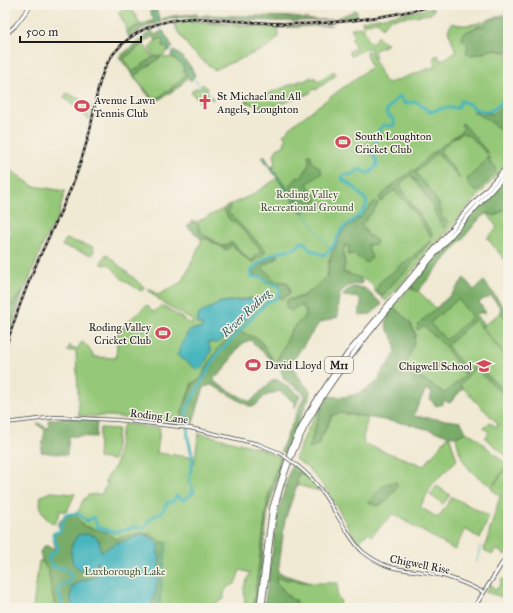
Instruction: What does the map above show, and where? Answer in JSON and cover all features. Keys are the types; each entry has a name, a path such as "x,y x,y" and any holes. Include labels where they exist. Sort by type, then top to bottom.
{"highway":[{"name":"M11","path":"259,608 272,508 289,454 308,413 347,354 453,227 508,166"},
{"name":"M11","path":"262,608 276,508 294,450 311,414 329,385 360,344 415,277 508,172"}],"main road":[{"path":"5,35 15,26 31,5"},
{"name":"Roding Lane","path":"5,423 56,417 122,420 184,427 258,444 280,453 303,470"},
{"name":"Chigwell Rise","path":"303,470 322,491 363,552 377,562 397,570 433,574 450,578 483,592"},
{"path":"474,608 508,554"}],"green space":[{"path":"130,5 140,24 128,31 118,12"},
{"path":"147,5 154,5 161,22 146,27 129,37 125,31 154,20"},
{"path":"433,8 434,10 431,14 390,19 382,28 378,21 363,25 362,21"},
{"path":"356,10 358,17 317,21 289,21 199,17 205,15 293,17 314,20 335,19"},
{"name":"Roding Valley Recreational Ground","path":"508,13 508,16 498,17 484,25 477,26 462,37 468,45 470,55 482,54 492,49 503,52 508,51 508,162 386,301 375,292 374,288 368,281 343,272 345,264 343,251 346,245 349,246 353,254 367,263 372,258 367,245 376,244 365,232 361,224 378,204 375,201 362,216 343,230 329,261 327,276 310,292 287,300 296,307 302,306 306,315 289,335 275,363 262,343 240,332 210,361 201,379 192,383 181,415 193,423 190,426 111,416 79,416 76,351 67,351 70,345 71,348 77,349 82,342 88,347 94,357 116,358 118,330 122,327 147,329 124,325 147,305 154,312 162,305 191,324 193,321 163,303 148,290 150,289 158,295 183,281 202,240 205,238 226,250 232,245 250,262 259,258 265,249 228,212 229,205 252,195 276,179 278,176 271,167 276,162 274,155 277,149 285,145 284,142 287,140 283,135 294,124 371,67 366,52 371,51 370,47 351,56 349,51 356,48 351,38 355,36 351,28 363,27 368,40 372,44 378,36 384,43 387,42 388,44 374,51 376,58 374,58 371,53 384,81 389,83 436,66 434,57 438,55 440,60 442,60 456,52 448,30 452,23 459,25 473,24","holes":["276,259 265,265 263,268 277,282 287,282 291,290 281,299 281,292 278,285 268,282 262,277 255,276 251,271 259,265","253,298 248,316 217,343 208,342 209,346 188,337 191,330 202,328 202,324 197,324 198,317 221,302"]},
{"path":"197,14 199,17 184,17 163,21 162,19 172,16"},
{"path":"508,16 508,51 503,52 492,49 478,54 466,53 468,45 462,39 465,32 484,25 490,19"},
{"path":"185,21 278,28 278,38 269,47 214,70 191,50 178,32 174,24"},
{"path":"199,21 268,26 332,25 278,28 190,22"},
{"path":"152,30 154,35 163,31 173,47 168,52 168,47 162,46 163,38 156,41 154,37 151,37 123,59 133,72 153,57 162,56 134,76 153,99 165,93 185,75 183,65 171,56 175,50 191,67 195,75 191,81 187,78 179,87 154,103 119,57"},
{"path":"161,37 164,39 164,47 167,46 168,48 163,57 172,57 180,62 183,66 185,75 166,93 153,99 134,76 160,58 155,57 149,48 157,39"},
{"path":"143,44 153,57 133,72 123,59"},
{"path":"334,71 336,75 316,90 314,89 310,93 273,107 267,109 245,102 255,95 255,99 297,82 298,84 298,81 304,81 311,77 312,79 315,77 317,82"},
{"path":"203,84 208,90 206,92 214,99 212,100 206,95 199,101 201,104 191,92 197,87 199,89"},
{"name":"Avenue Lawn Tennis Club","path":"67,93 91,105 89,120 64,97"},
{"path":"508,102 508,140 502,131 473,111 492,114"},
{"path":"463,123 488,153 486,153 471,137 463,133 452,139 440,151 460,179 437,153 416,173 432,192 439,204 442,217 449,223 444,228 437,218 431,203 411,175 402,182 400,186 432,233 431,237 411,208 394,190 380,202 379,198 395,183 414,171 430,155 464,129 461,124"},
{"path":"264,155 271,167 274,165 273,170 305,211 302,213 262,157"},
{"name":"Roding Valley Recreational Ground","path":"308,155 311,155 312,162 321,169 321,174 307,184 318,200 306,207 296,197 289,185 298,177 302,177 309,164"},
{"path":"487,157 489,157 490,163 496,167 495,173 477,192 469,186 467,179 480,167"},
{"path":"5,166 33,186 65,191 58,217 45,240 26,287 11,306 5,304 5,242 10,239 10,229 7,217 9,202 5,193"},
{"path":"508,175 508,200 505,209 495,216 488,213 481,217 418,291 411,289 424,270"},
{"path":"508,200 508,264 487,238 497,228 488,214 496,215 505,209"},
{"path":"375,201 378,203 377,206 361,224 368,235 377,241 376,244 367,245 372,258 367,263 353,254 348,255 349,246 346,245 343,251 345,264 343,272 358,277 363,282 347,287 343,290 339,299 338,317 319,323 294,359 291,361 298,376 310,391 309,398 285,453 282,452 281,450 305,394 284,379 277,360 292,330 307,312 302,306 296,307 292,311 286,308 287,300 302,297 315,288 327,276 331,255 343,230 361,217"},
{"path":"229,205 230,208 228,212 265,249 265,253 254,262 250,262 232,245 226,250 205,238 202,240 187,226 193,221 197,222 201,233 222,246 226,246 231,242 233,243 248,259 252,261 261,250 238,225 229,219 223,209"},
{"path":"223,209 261,250 252,261 248,259 233,243 222,246 201,233 197,222"},
{"path":"433,238 406,272 397,279 383,296 379,294 377,290 380,282"},
{"path":"66,239 93,247 94,251 92,255 62,246"},
{"path":"106,254 145,288 141,291 122,279 109,264 104,265 101,263"},
{"path":"274,255 279,255 263,268 277,282 287,282 290,293 283,299 279,298 281,292 278,285 268,282 262,277 255,276 251,271"},
{"path":"464,278 474,290 484,281 508,313 508,321 501,313 500,307 491,296 487,299 486,298 479,302 486,313 475,313 484,324 482,327 475,320 447,345 467,371 475,364 506,392 508,391 508,399 475,368 460,385 463,388 449,403 444,400 443,404 436,406 430,399 432,393 426,389 413,416 461,422 466,432 456,437 408,424 342,413 332,415 318,444 309,449 323,402 328,396 349,396 367,389 379,380 382,372 394,355 395,343 388,331 386,323 393,307 409,323 415,335 412,348 404,368 445,393 465,375 446,348 424,326 417,330 418,324 453,293","holes":["458,299 472,317 446,340 430,323"]},
{"name":"Chigwell School","path":"413,284 411,289 418,291 436,308 453,293 508,360 508,457 485,438 489,433 484,428 490,422 496,427 498,424 463,388 450,403 403,368 416,335 410,322 393,307"},
{"path":"353,287 364,288 382,304 371,314 359,315 361,302 360,298 343,296 346,291"},
{"path":"24,290 5,347 11,306"},
{"path":"501,312 508,319 508,358 482,327"},
{"path":"237,330 259,339 275,363 250,340 240,346 225,369 213,379 216,383 250,402 274,379 274,382 276,379 300,395 295,408 295,403 280,391 265,396 255,406 249,406 212,385 204,387 193,423 181,415 193,383 201,379 219,347"},
{"path":"322,403 309,449 318,445 333,414 342,413 368,417 363,438 364,444 424,466 449,435 457,460 434,482 420,507 438,518 452,497 489,516 480,539 465,529 455,550 393,514 371,536 368,533 358,543 331,497 315,475 295,459 307,431"},
{"path":"63,418 97,419 96,437 69,436 67,455 41,452 45,430 38,425 38,423 49,429 48,420"},
{"path":"125,424 160,428 157,453 191,457 194,464 199,433 259,448 280,457 268,498 253,608 245,608 244,587 250,573 240,570 235,584 226,589 224,599 217,603 215,608 62,608 59,551 54,535 62,530 68,515 78,511 87,496 101,494 108,483 104,482 116,465 122,427"},
{"path":"100,428 118,429 114,460 98,458"},
{"path":"465,432 474,436 507,465 492,487 477,476 467,466 461,455 456,437"},
{"path":"280,457 284,458 268,510 257,607 253,608 268,498"},
{"path":"292,463 308,477 298,473 297,485 285,520 278,573 311,583 276,578 276,582 292,600 295,599 296,606 299,608 286,608 285,605 273,604 271,608 264,608 278,513"},
{"path":"508,465 508,495 506,496 508,498 508,551 505,555 496,549 492,555 484,550 500,496 491,489"},
{"path":"298,473 308,477 319,491 297,485"},
{"path":"396,482 398,485 387,501 377,506 368,502 385,484"},
{"path":"437,486 450,495 443,504 430,495"},
{"path":"51,492 75,494 67,511 60,511 55,524 47,519 42,513 40,505 41,496"},
{"path":"76,514 83,526 109,533 114,539 140,533 150,534 161,542 167,542 159,608 149,608 153,602 155,594 159,544 141,534 129,540 117,543 101,553 99,540 73,542 71,553 73,564 98,561 96,577 81,581 72,587 72,608 55,607 48,571 42,561 40,552 44,546 54,549 55,545 52,537 60,529 58,524 66,516"},
{"path":"39,561 42,561 48,571 55,607 59,608 33,608"},
{"path":"507,575 508,595 505,593 503,597 485,592 491,584 495,590 499,587 502,579 505,580"},
{"path":"276,578 312,583 338,583 337,597 341,601 338,608 299,608 296,606 297,601 292,600 276,582"}],"water":[{"path":"256,299 258,302 256,307 247,319 217,343 208,342 211,351 203,367 198,370 177,355 188,332 202,328 202,324 197,324 199,314 221,302"},
{"name":"Luxborough Lake","path":"88,534 97,538 101,552 117,543 129,540 142,534 151,537 159,544 158,554 160,556 157,584 154,598 149,608 72,608 72,587 81,581 96,577 98,561 90,569 81,570 73,564 72,560 71,548 75,538 78,535"}],"waterway":[{"path":"151,5 157,21"},
{"path":"159,25 169,49 178,57 194,78"},
{"path":"195,80 205,92 210,93"},
{"name":"River Roding","path":"60,608 62,601 58,590 60,586 70,582 71,573 65,569 52,566 48,557 58,549 53,534 60,531 65,515 78,513 87,521 94,517 97,527 115,532 136,527 144,528 151,518 161,513 168,502 172,502 177,496 184,500 194,492 189,480 193,459 188,438 186,410 216,356 267,302 276,299 280,292 277,285 267,283 262,277 252,277 250,274 259,263 279,252 294,249 302,242 305,243 311,251 323,255 327,253 333,247 343,228 361,214 367,201 355,188 342,179 346,174 351,175 360,169 366,173 370,173 377,165 377,161 373,154 378,132 383,125 394,125 394,120 387,114 387,110 399,96 405,103 417,102 430,112 443,108 458,108 461,101 470,104 475,109 489,112 508,98"},
{"path":"263,157 331,250"},
{"name":"River Roding","path":"57,526 60,529"},
{"path":"158,608 167,542"},
{"path":"477,562 480,547"}],"railway":[{"path":"5,349 31,277 78,170 89,135 98,90 104,70 108,61 122,44 131,37 151,26 172,20 195,18 289,24 326,23 401,13 437,5"}],"place":[{"name":"St Michael and All Angels, Loughton","path":"205,102"},
{"name":"Avenue Lawn Tennis Club","path":"82,106"},
{"name":"South Loughton Cricket Club","path":"343,142"},
{"name":"Roding Valley Cricket Club","path":"163,333"},
{"name":"David Lloyd","path":"253,365"},
{"name":"Chigwell School","path":"484,366"}]}
